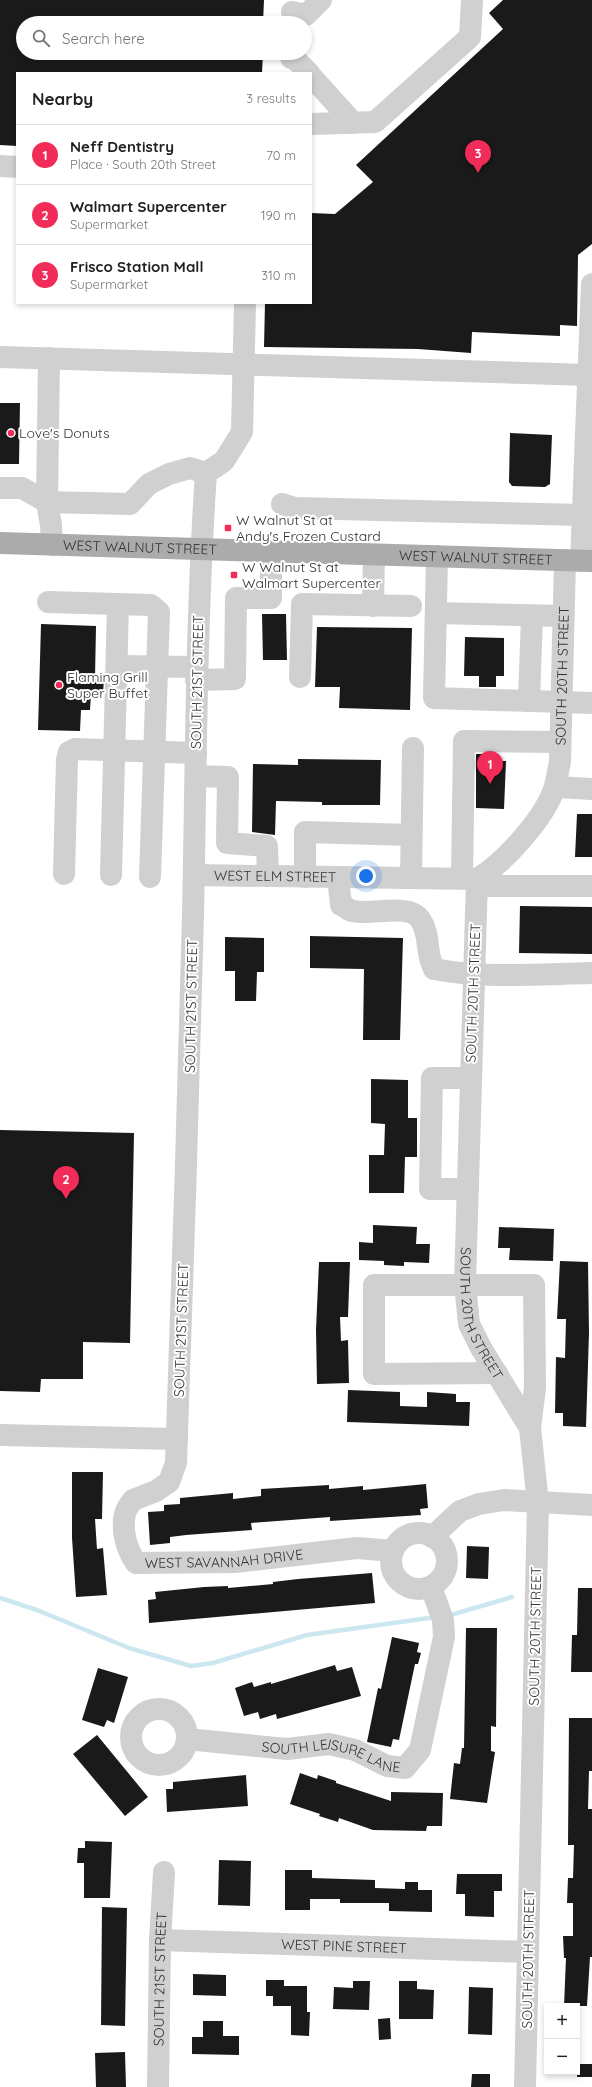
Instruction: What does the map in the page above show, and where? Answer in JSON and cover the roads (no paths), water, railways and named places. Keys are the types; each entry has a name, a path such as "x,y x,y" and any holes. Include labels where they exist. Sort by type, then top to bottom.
{"main road":[{"name":"WEST WALNUT STREET","path":"0,544 579,561"}],"street":[{"path":"292,12 306,15 321,0"},
{"path":"312,124 375,122 470,37 472,0"},
{"path":"296,60 307,72"},
{"path":"312,77 348,117 350,123"},
{"path":"0,166 16,167"},
{"name":"SOUTH 20TH STREET","path":"525,2087 538,1503 530,1428 481,1348 469,1324 465,1284 474,974 472,881 502,862 548,804 555,787 560,762 563,616 579,561 589,446 588,375 592,284"},
{"path":"0,488 22,488 47,502 130,504 149,484 169,474 190,468 206,473 224,461 242,432 245,304"},
{"path":"0,357 588,375"},
{"path":"49,358 47,502 51,524 52,545"},
{"name":"SOUTH 21ST STREET","path":"176,1463 188,1114 196,776 196,674 206,473"},
{"path":"282,504 295,508 582,515"},
{"path":"117,666 157,667 235,679 236,598 271,598 271,552"},
{"path":"373,606 374,555"},
{"path":"437,556 434,698 592,703"},
{"path":"48,602 151,605 159,612 150,877"},
{"path":"111,875 118,604"},
{"path":"300,676 302,604 411,606"},
{"path":"436,613 563,616"},
{"path":"530,701 532,616"},
{"path":"472,881 464,741 560,742"},
{"path":"411,878 413,748"},
{"path":"64,874 67,760 69,752 75,749 196,753"},
{"path":"196,776 228,777 227,844 267,846 268,876"},
{"path":"555,787 592,788"},
{"path":"305,877 305,832 411,835"},
{"name":"WEST ELM STREET","path":"194,875 411,878 592,886"},
{"path":"338,877 341,905 350,910 410,912 420,919 428,936 429,961 434,969 457,974 592,973"},
{"path":"468,1189 430,1189 432,1078 471,1078"},
{"path":"497,1373 374,1374 374,1285 534,1285 535,1388 530,1428"},
{"path":"0,1435 177,1439"},
{"name":"WEST SAVANNAH DRIVE","path":"176,1463 169,1482 156,1491 133,1500 125,1514 127,1551 136,1563 235,1562 357,1548 393,1551"},
{"path":"432,1537 460,1511 478,1504 504,1500 592,1505"},
{"path":"423,1534 432,1537 439,1542 447,1558 444,1575 431,1586 422,1589 412,1588 403,1584 396,1578 392,1569 391,1560 393,1551 398,1543 410,1535 423,1534"},
{"name":"SOUTH LEISURE LANE","path":"187,1738 287,1749 329,1744 355,1750 387,1766 405,1768 420,1750 444,1637 443,1620 431,1586"},
{"name":"SOUTH 21ST STREET","path":"158,2087 160,1940 164,1872"},
{"name":"WEST PINE STREET","path":"160,1940 528,1952"}],"waterway":[{"path":"454,1614 512,1597"},
{"path":"0,1598 37,1610 129,1648 191,1666 213,1663 307,1635 429,1618"}],"place":[{"name":"Frisco Station Mall","path":"478,173"},
{"name":"Love's Donuts","path":"11,433"},
{"name":"W Walnut St at Andy's Frozen Custard","path":"228,528"},
{"name":"W Walnut St at Walmart Supercenter","path":"234,575"},
{"name":"Flaming Grill Super Buffet","path":"59,685"},
{"name":"Neff Dentistry","path":"490,784"},
{"name":"Walmart Supercenter","path":"66,1199"}]}
